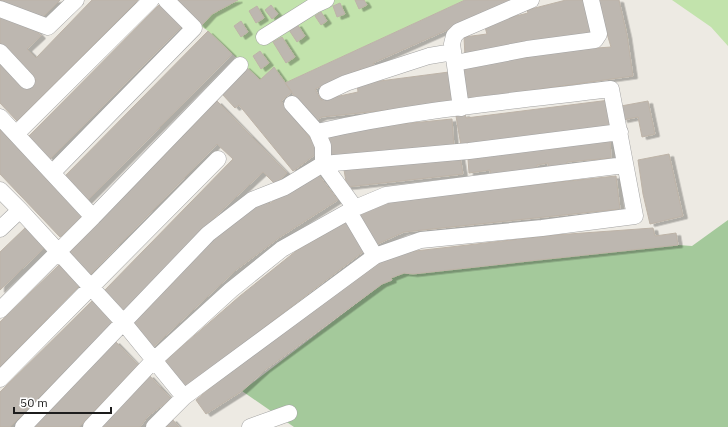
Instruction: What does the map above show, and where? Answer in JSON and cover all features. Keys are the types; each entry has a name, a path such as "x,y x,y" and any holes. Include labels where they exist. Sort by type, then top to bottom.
{"lane":[{"path":"0,9 48,27 76,0"},
{"path":"16,134 151,0"},
{"path":"52,173 194,28 166,0"},
{"path":"264,37 315,5 326,0"},
{"path":"461,108 452,44 454,36 459,31 531,0"},
{"path":"327,92 346,83 429,56 454,57 595,40 599,34 591,0"},
{"path":"0,52 27,81"},
{"path":"0,310 93,217 240,65"},
{"path":"154,427 184,397 375,256 421,240 542,228 635,216 611,89 359,122 317,132"},
{"path":"292,104 317,132 323,146 323,164 352,210 375,256"},
{"path":"0,117 93,217"},
{"path":"23,427 208,234 252,200 285,187 323,164 469,151 620,132"},
{"path":"0,379 218,159"},
{"path":"91,427 153,361 231,290 282,249 352,210 386,195 625,165"},
{"path":"0,190 123,322 153,361 184,397"},
{"path":"0,229 20,210"},
{"path":"250,427 289,413"}],"green space":[{"path":"238,0 313,0 256,38 261,45 320,5 334,0 465,0 285,83 260,80 201,26 212,14"},
{"path":"672,0 728,0 728,46 711,27"},
{"path":"728,220 728,427 294,427 242,391 382,284 392,280 391,278 404,273 413,274 678,245 692,246"}],"building":[{"path":"0,0 60,0 42,18 0,3"},
{"path":"92,0 138,0 17,121 0,103 0,61 27,89 36,80 0,43 0,14 13,17 27,29 31,25 41,36 27,49 36,58"},
{"path":"178,0 238,0 212,14 201,26"},
{"path":"355,0 364,0 367,5 359,9"},
{"path":"465,0 515,0 373,63 375,67 363,73 361,69 315,89 321,100 358,92 357,84 449,72 453,103 322,117 313,122 285,83"},
{"path":"566,0 586,0 593,33 465,57 464,37 487,34 484,24 528,13 527,10"},
{"path":"597,0 619,0 627,35 633,76 462,100 458,69 527,53 611,47"},
{"path":"161,3 183,25 50,159 28,137"},
{"path":"340,3 345,14 337,17 333,6"},
{"path":"271,5 278,14 272,19 265,10"},
{"path":"257,6 264,18 256,23 249,11"},
{"path":"321,12 327,21 321,25 315,16"},
{"path":"241,21 248,32 241,37 234,26"},
{"path":"297,24 305,36 297,42 289,30"},
{"path":"208,31 232,54 87,201 64,177"},
{"path":"282,37 295,57 286,63 273,42"},
{"path":"260,51 269,63 261,69 253,56"},
{"path":"245,66 260,80 274,67 292,92 281,101 320,151 293,171 239,105 235,108 222,94"},
{"path":"610,100 613,128 461,146 456,116 465,114 466,118"},
{"path":"217,101 287,173 275,184 263,172 224,208 123,312 103,292 233,159 217,144 87,278 66,256"},
{"path":"648,101 655,134 642,137 638,117 623,120 621,106"},
{"path":"452,119 454,147 330,161 327,134 361,128"},
{"path":"0,129 82,216 60,237 0,174"},
{"path":"610,139 611,158 567,162 567,168 549,169 548,163 537,165 538,174 491,178 490,170 469,173 468,159"},
{"path":"669,154 683,216 650,224 643,194 638,160"},
{"path":"460,156 463,174 347,187 344,170"},
{"path":"316,172 338,200 280,237 236,270 152,348 129,325 225,225 264,198 269,204"},
{"path":"616,176 620,209 404,232 371,247 353,216 380,201"},
{"path":"346,222 364,251 185,388 164,362 240,296 296,251"},
{"path":"26,227 45,247 0,290 0,252"},
{"path":"653,228 655,236 676,233 678,245 413,274 404,273 391,278 392,280 382,284 265,370 242,391 206,414 196,400 234,368 383,260 398,253 555,235"},
{"path":"59,265 79,286 0,367 0,322"},
{"path":"94,299 115,321 10,427 0,427 0,392"},
{"path":"115,341 138,365 79,427 26,427"},
{"path":"149,375 171,399 148,416 140,427 95,427"},
{"path":"172,419 179,427 163,427"}]}
